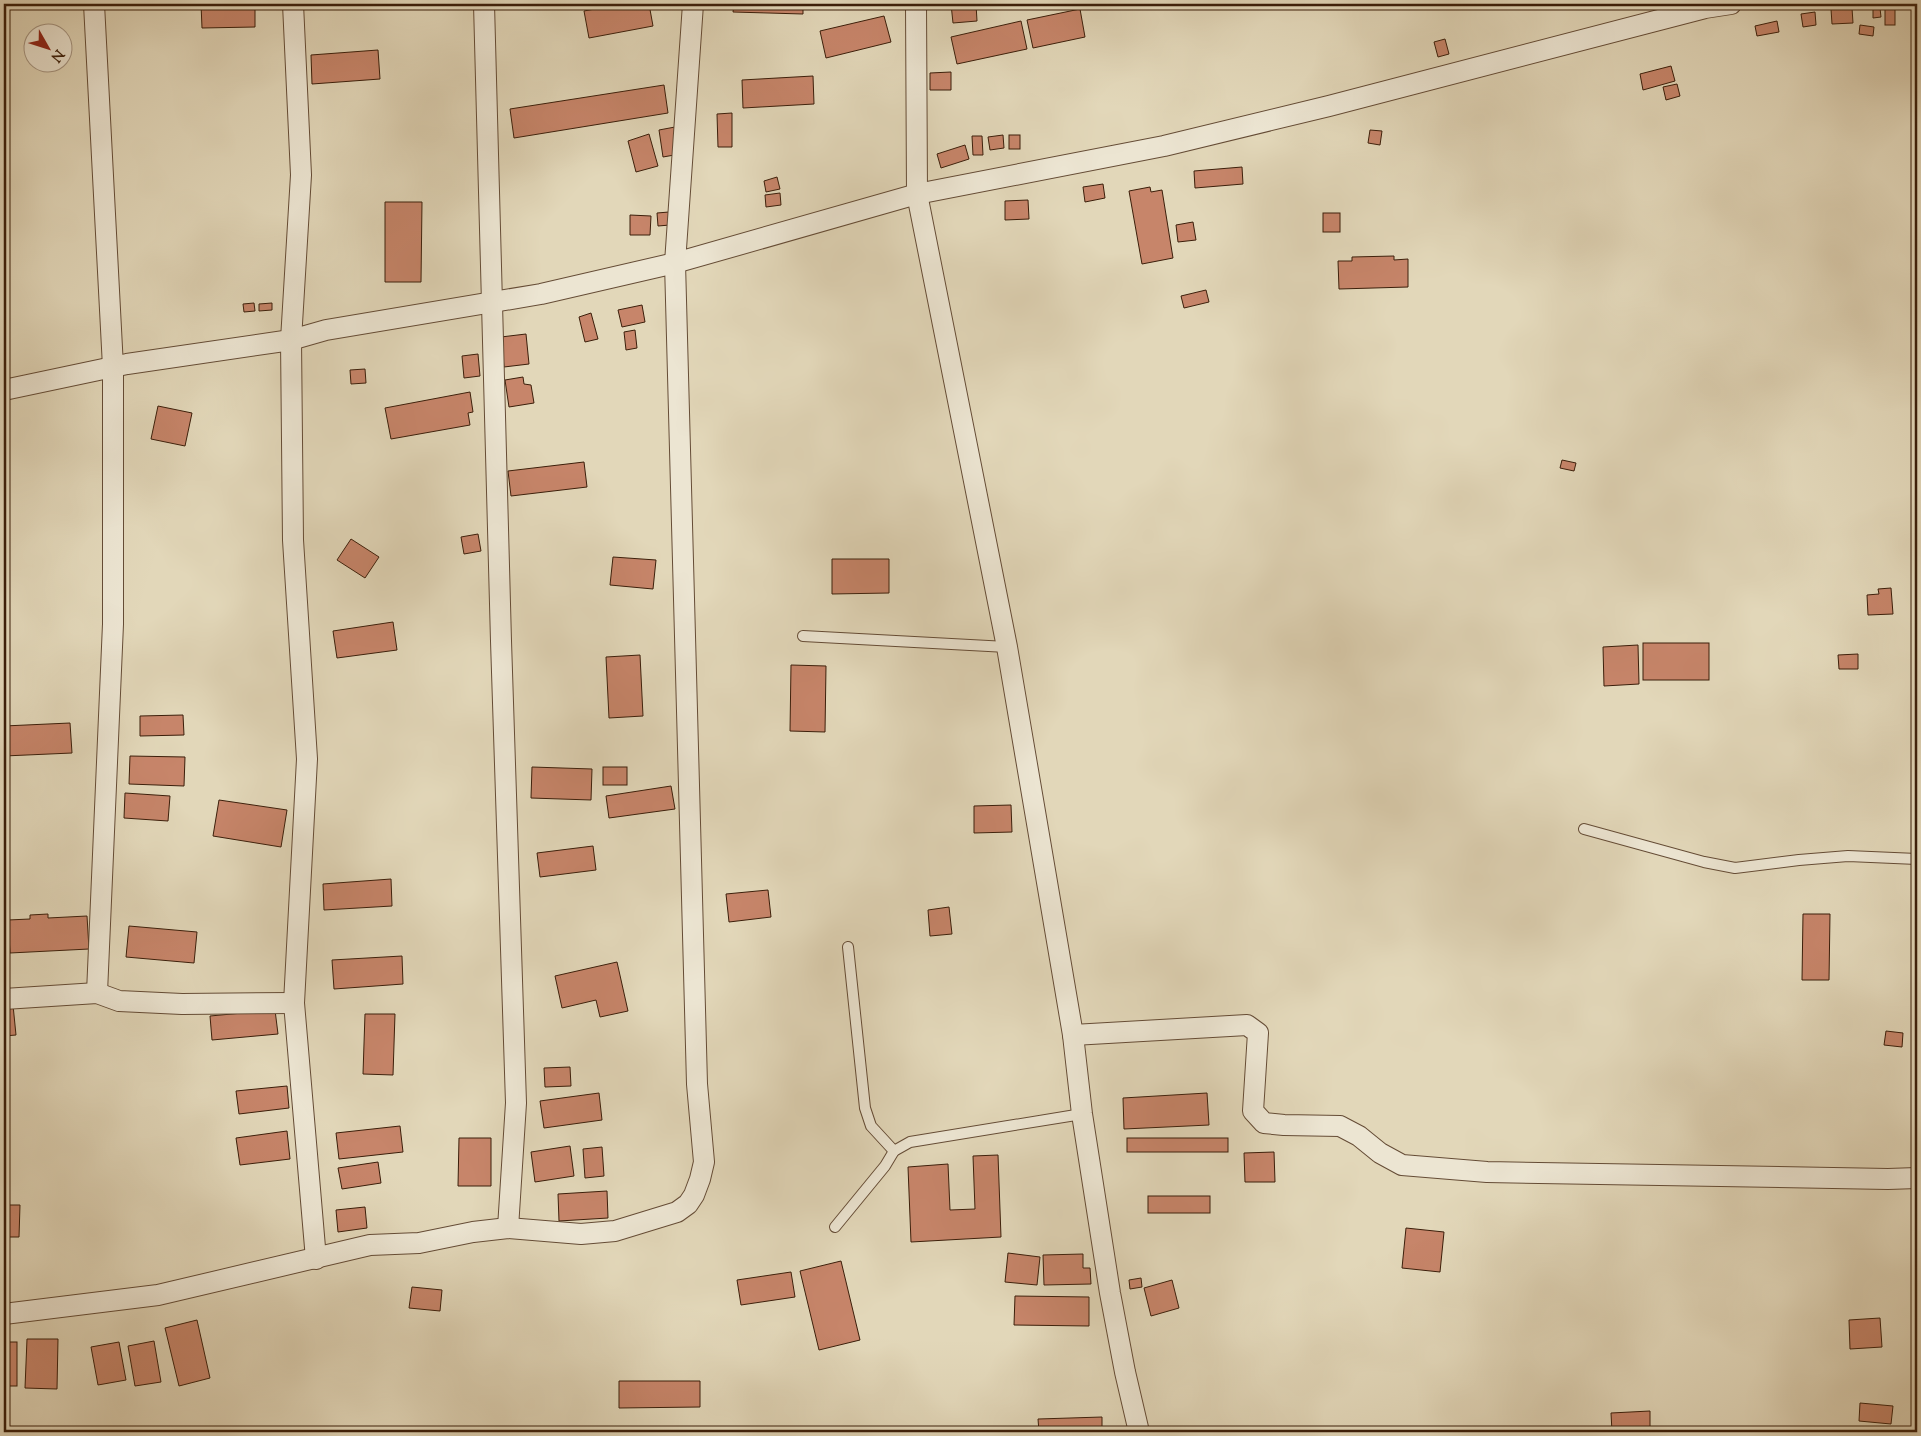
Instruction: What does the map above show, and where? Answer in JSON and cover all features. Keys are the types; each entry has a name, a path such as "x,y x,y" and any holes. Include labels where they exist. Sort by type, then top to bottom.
{"street":[{"path":"94,4 113,367 114,624 97,993"},
{"path":"293,4 301,175 290,340 293,540 307,759 294,1004 316,1259"},
{"path":"484,4 511,996 516,1103 508,1228"},
{"path":"4,1314 158,1295 370,1246 419,1243 473,1232 508,1228 581,1234 615,1231 677,1212 688,1204 694,1195 704,1162 697,1084 675,263 693,4"},
{"path":"916,4 917,194 1006,647 1073,1035 1082,1114 1110,1293 1129,1392 1139,1432"},
{"path":"4,390 113,367 290,340 326,330 541,294 675,263 917,194 1164,146 1329,106 1704,6 1731,4"},
{"path":"4,999 97,993 119,1001 182,1004 294,1004"},
{"path":"1073,1035 1247,1025 1258,1033 1252,1110 1264,1122 1284,1125 1340,1126 1359,1136 1380,1153 1402,1164 1487,1172 1878,1179 1917,1178"}],"lane":[{"path":"803,636 1006,647"},
{"path":"1584,829 1704,862 1735,868 1848,856 1917,860"},
{"path":"848,947 865,1108 871,1126 894,1151"},
{"path":"835,1227 885,1166 894,1151 910,1142 1082,1114"}],"building":[{"path":"201,4 255,4 255,27 202,28"},
{"path":"622,4 649,4 653,26 589,38 584,11"},
{"path":"734,4 803,4 803,14 733,12"},
{"path":"951,4 976,4 977,21 953,23"},
{"path":"1885,7 1895,7 1895,25 1885,25"},
{"path":"1852,8 1853,23 1832,24 1831,9"},
{"path":"1880,8 1881,17 1873,18 1873,9"},
{"path":"1080,9 1085,37 1033,48 1027,20"},
{"path":"1815,12 1816,25 1803,27 1801,14"},
{"path":"884,16 891,42 826,58 820,31"},
{"path":"1021,21 1027,49 957,64 951,37"},
{"path":"1777,21 1779,32 1757,36 1755,26"},
{"path":"1860,25 1874,27 1873,36 1859,34"},
{"path":"1445,39 1449,54 1438,57 1434,42"},
{"path":"378,50 380,79 312,84 311,55"},
{"path":"1671,66 1675,81 1643,90 1640,74"},
{"path":"951,72 951,90 930,90 930,73"},
{"path":"813,76 814,104 743,108 742,80"},
{"path":"1677,84 1680,96 1666,100 1663,87"},
{"path":"664,85 668,113 514,138 510,109"},
{"path":"732,113 732,147 718,147 717,114"},
{"path":"675,127 680,154 663,157 659,130"},
{"path":"1370,130 1382,131 1380,145 1368,143"},
{"path":"649,134 658,166 636,172 628,141"},
{"path":"1003,135 1004,148 990,150 988,137"},
{"path":"1009,135 1020,135 1020,149 1009,149"},
{"path":"972,136 982,136 983,155 973,155"},
{"path":"965,145 969,159 941,168 937,154"},
{"path":"1242,167 1243,184 1195,188 1194,171"},
{"path":"777,177 780,189 766,192 764,181"},
{"path":"1103,184 1105,198 1085,202 1083,187"},
{"path":"1150,187 1151,192 1162,190 1173,258 1142,264 1129,191"},
{"path":"780,193 781,205 766,207 765,195"},
{"path":"1028,200 1029,219 1005,220 1005,201"},
{"path":"385,202 422,202 421,282 385,282"},
{"path":"669,212 670,225 658,226 657,213"},
{"path":"1323,213 1340,213 1340,232 1323,232"},
{"path":"630,215 651,216 650,235 630,235"},
{"path":"1193,222 1196,240 1178,242 1176,225"},
{"path":"1394,256 1394,260 1408,259 1408,287 1339,289 1338,261 1352,261 1352,257"},
{"path":"1206,290 1209,302 1184,308 1181,296"},
{"path":"254,303 255,311 244,312 243,304"},
{"path":"272,303 272,310 259,311 259,304"},
{"path":"642,305 645,322 622,327 618,310"},
{"path":"591,313 598,339 585,342 579,317"},
{"path":"635,330 637,348 626,350 624,332"},
{"path":"526,334 529,364 504,367 501,337"},
{"path":"478,354 480,376 464,378 462,356"},
{"path":"365,369 366,383 351,384 350,370"},
{"path":"523,377 524,384 531,385 534,403 509,407 505,380"},
{"path":"470,392 473,412 468,413 470,425 391,439 385,408"},
{"path":"158,406 192,413 185,446 151,439"},
{"path":"1562,460 1576,463 1574,471 1560,468"},
{"path":"584,462 587,487 511,496 508,471"},
{"path":"478,534 481,551 464,554 461,537"},
{"path":"351,539 379,557 365,578 337,560"},
{"path":"613,557 656,560 653,589 610,585"},
{"path":"832,559 889,559 889,593 832,594"},
{"path":"1891,588 1893,614 1868,615 1867,595 1879,594 1878,589"},
{"path":"393,622 397,650 337,658 333,631"},
{"path":"1643,643 1709,643 1709,680 1643,680"},
{"path":"1638,645 1639,684 1604,686 1603,647"},
{"path":"1858,654 1858,669 1839,669 1838,655"},
{"path":"640,655 643,716 609,718 606,657"},
{"path":"791,665 826,666 825,732 790,731"},
{"path":"183,715 184,735 140,736 140,716"},
{"path":"70,723 72,753 4,756 4,726"},
{"path":"130,756 185,757 184,786 129,784"},
{"path":"532,767 592,769 591,800 531,798"},
{"path":"603,767 627,767 627,785 603,785"},
{"path":"671,786 675,809 609,818 606,796"},
{"path":"125,793 170,796 168,821 124,818"},
{"path":"219,800 287,810 281,847 213,836"},
{"path":"1011,805 1012,832 974,833 974,806"},
{"path":"593,846 596,870 540,877 537,853"},
{"path":"4,872 7,872 8,898 4,898"},
{"path":"391,879 392,906 324,910 323,884"},
{"path":"768,890 771,917 729,922 726,894"},
{"path":"949,907 952,934 930,936 928,910"},
{"path":"48,914 48,918 87,916 89,949 10,953 8,920 30,919 30,915"},
{"path":"1803,914 1830,914 1829,980 1802,980"},
{"path":"129,926 197,932 194,963 126,957"},
{"path":"402,956 403,984 334,989 332,960"},
{"path":"617,962 628,1011 600,1017 596,1000 562,1008 555,976"},
{"path":"13,1005 16,1035 4,1036 4,1006"},
{"path":"275,1010 278,1034 212,1040 210,1016"},
{"path":"365,1014 395,1014 393,1075 363,1074"},
{"path":"1886,1031 1903,1033 1902,1047 1884,1045"},
{"path":"570,1067 571,1086 545,1087 544,1068"},
{"path":"287,1086 289,1108 239,1114 236,1091"},
{"path":"599,1093 602,1120 544,1128 540,1101"},
{"path":"1207,1093 1209,1125 1124,1129 1123,1098"},
{"path":"400,1126 403,1152 339,1159 336,1133"},
{"path":"287,1131 290,1159 240,1165 236,1138"},
{"path":"459,1138 491,1138 491,1186 458,1186"},
{"path":"1127,1138 1228,1138 1228,1152 1127,1152"},
{"path":"570,1146 574,1176 535,1182 531,1152"},
{"path":"602,1147 604,1176 585,1178 583,1149"},
{"path":"1274,1152 1275,1182 1245,1182 1244,1153"},
{"path":"998,1155 1001,1237 911,1242 908,1167 948,1164 950,1210 975,1209 973,1156"},
{"path":"378,1162 381,1183 342,1189 338,1168"},
{"path":"607,1191 608,1218 559,1221 558,1194"},
{"path":"1148,1196 1210,1196 1210,1213 1148,1213"},
{"path":"4,1205 20,1205 19,1237 4,1237"},
{"path":"365,1207 367,1228 338,1232 336,1210"},
{"path":"1406,1228 1444,1232 1440,1272 1402,1268"},
{"path":"1008,1253 1040,1257 1037,1285 1005,1282"},
{"path":"1083,1254 1083,1268 1090,1268 1091,1284 1044,1285 1043,1255"},
{"path":"841,1261 860,1340 819,1350 800,1271"},
{"path":"791,1272 795,1297 741,1305 737,1280"},
{"path":"1141,1278 1142,1287 1130,1289 1129,1280"},
{"path":"1172,1280 1179,1308 1151,1316 1144,1288"},
{"path":"412,1287 442,1290 440,1311 409,1308"},
{"path":"1015,1296 1089,1297 1089,1326 1014,1325"},
{"path":"1880,1318 1882,1347 1850,1349 1849,1320"},
{"path":"197,1320 210,1378 179,1386 165,1328"},
{"path":"27,1339 58,1339 57,1389 25,1388"},
{"path":"154,1341 161,1382 135,1386 128,1346"},
{"path":"4,1342 17,1342 17,1386 4,1386"},
{"path":"119,1342 126,1380 98,1385 91,1347"},
{"path":"619,1381 700,1381 700,1407 619,1408"},
{"path":"1860,1403 1893,1406 1891,1424 1859,1421"},
{"path":"1650,1411 1650,1432 1612,1432 1611,1413"},
{"path":"1102,1417 1102,1432 1039,1432 1038,1419"},
{"path":"565,1427 599,1427 599,1432 565,1432"}]}
